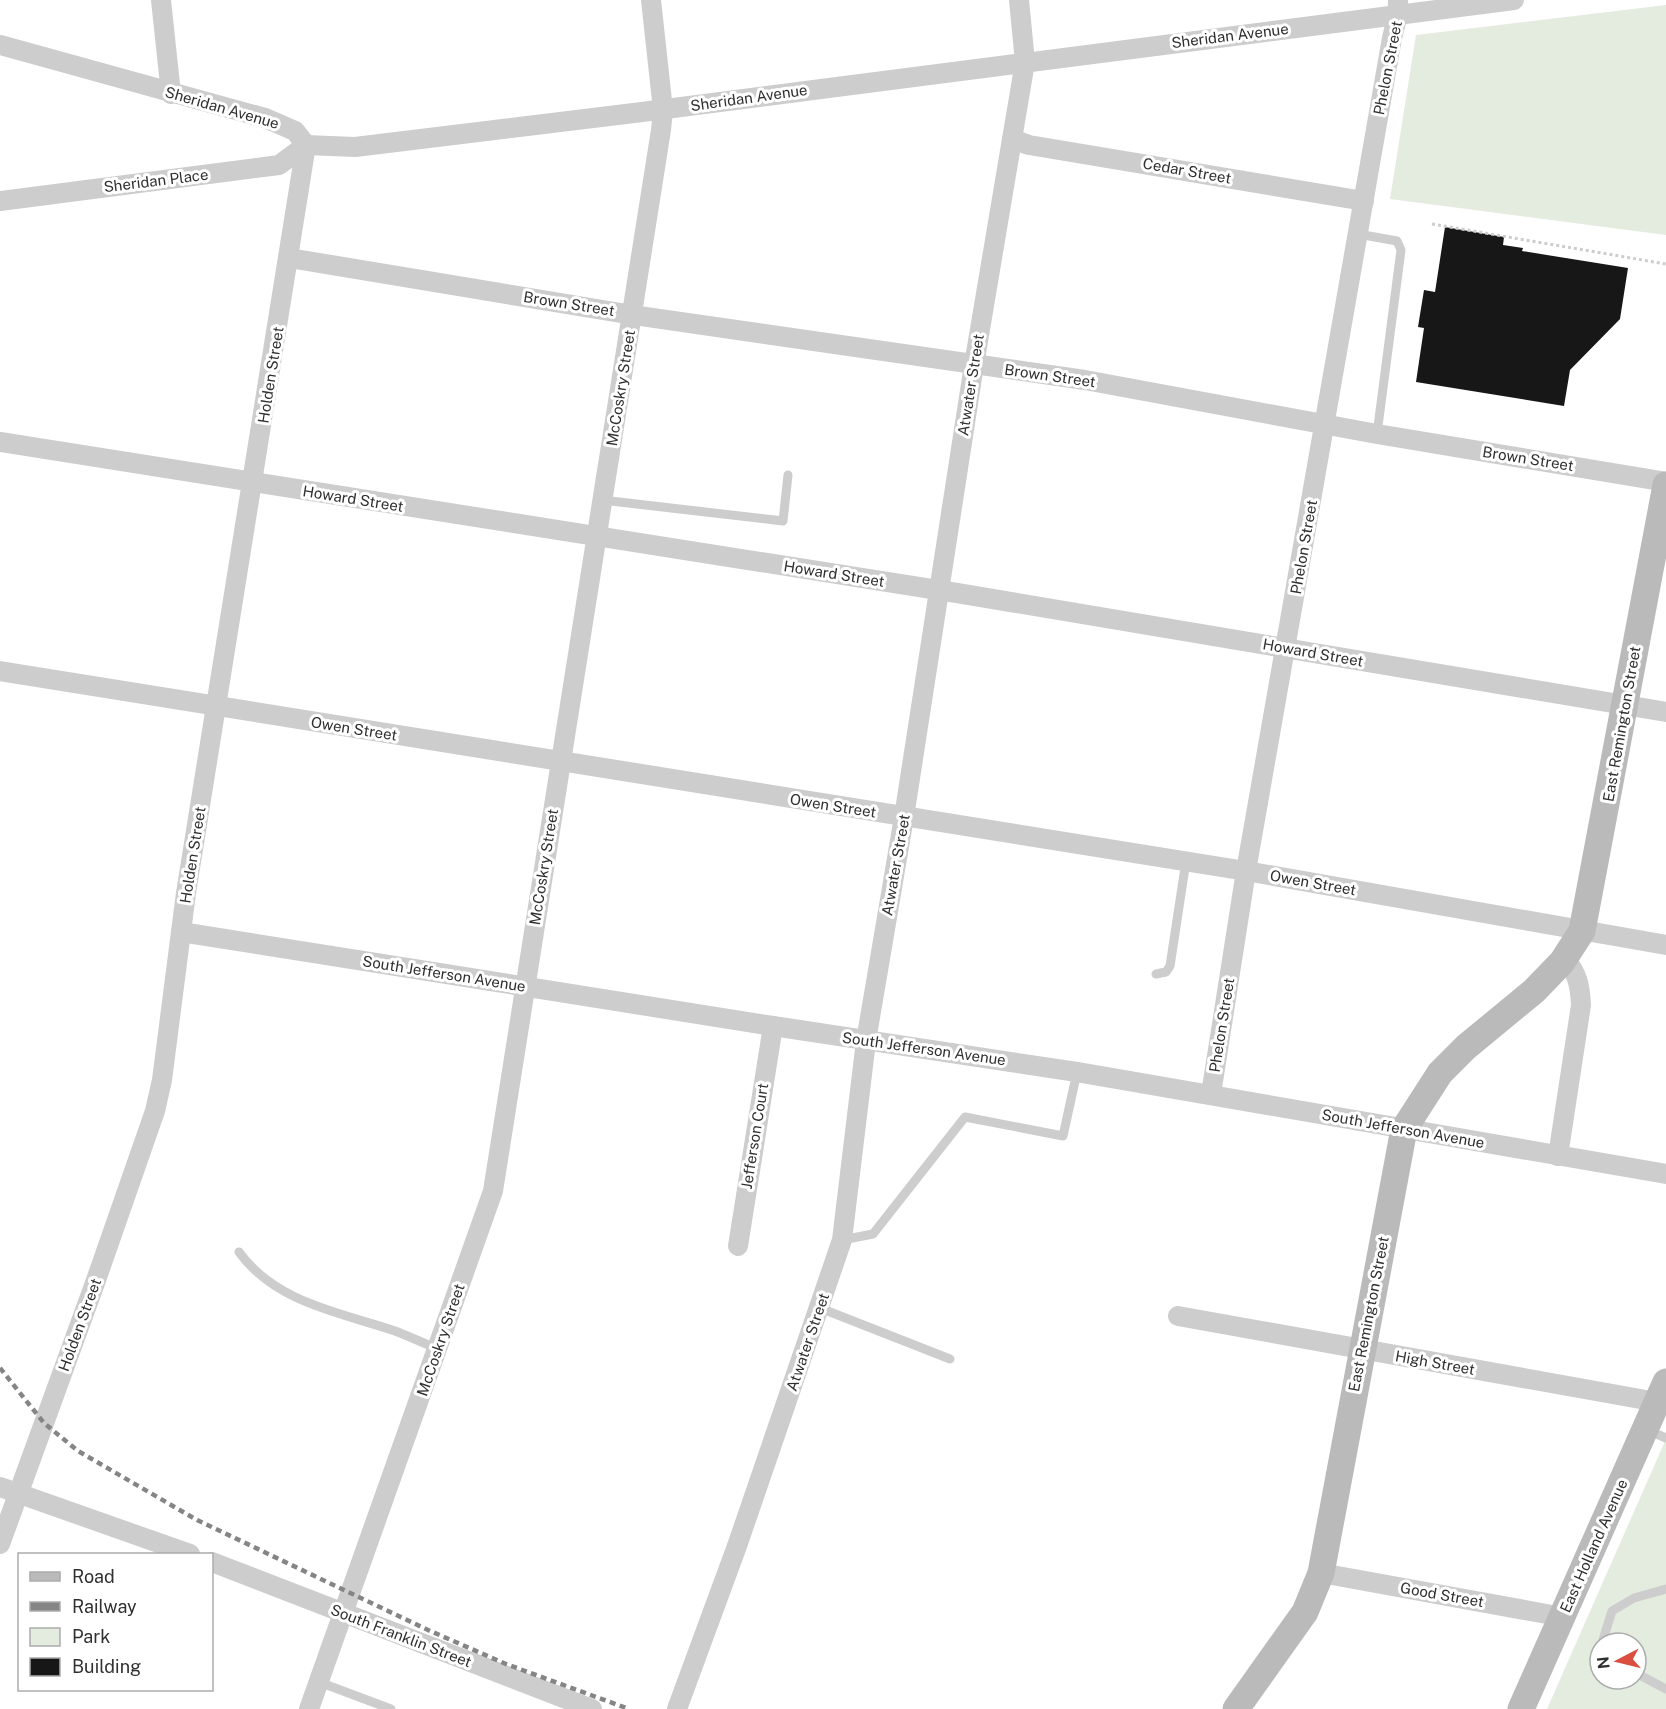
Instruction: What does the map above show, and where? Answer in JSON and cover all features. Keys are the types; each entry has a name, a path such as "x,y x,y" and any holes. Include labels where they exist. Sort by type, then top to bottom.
{"main road":[{"name":"East Remington Street","path":"1236,1709 1305,1612 1321,1573 1404,1129 1440,1073 1466,1047 1534,991 1564,958 1582,932 1666,484"},
{"name":"East Holland Avenue","path":"1521,1709 1563,1617 1656,1434 1662,1392"}],"street":[{"path":"161,0 171,93"},
{"name":"McCoskry Street","path":"309,1709 493,1191 633,315 663,110 651,0"},
{"name":"Atwater Street","path":"678,1709 842,1240 866,1041 1025,62 1019,0"},
{"name":"Sheridan Avenue","path":"0,45 265,118 295,130 306,146 355,147 663,110 1025,62 1398,7 1514,0"},
{"name":"Phelon Street","path":"1211,1094 1246,871 1398,7"},
{"name":"Cedar Street","path":"1012,139 1029,145 1364,201"},
{"name":"Sheridan Place","path":"0,201 279,165 306,146"},
{"name":"Holden Street","path":"0,1541 9,1490 95,1283 154,1111 172,1012 181,932 306,146"},
{"name":"Brown Street","path":"289,258 633,315 1085,380 1666,484"},
{"name":"Howard Street","path":"0,442 254,484 939,590 1666,712"},
{"name":"Owen Street","path":"0,671 1186,861 1666,945"},
{"name":"South Jefferson Avenue","path":"181,932 866,1041 1077,1072 1666,1174"},
{"path":"1558,1156 1581,1005 1580,984 1574,969 1564,958"},
{"name":"Jefferson Court","path":"738,1246 773,1026"},
{"name":"High Street","path":"1178,1316 1362,1351 1662,1392"},
{"path":"9,1490 187,1553"},
{"name":"South Franklin Street","path":"213,1562 342,1615 592,1709"},
{"name":"Good Street","path":"1321,1573 1563,1617"}],"lane":[{"path":"1358,234 1397,241 1401,250 1377,434"},
{"path":"602,500 783,521 789,475"},
{"path":"1156,974 1166,972 1170,966 1186,861"},
{"path":"842,1240 873,1234 965,1117 1064,1136 1077,1072"},
{"path":"239,1252 257,1274 318,1308 395,1331 438,1349"},
{"path":"820,1308 950,1359"},
{"path":"1606,1631 1612,1611 1634,1598 1666,1589"},
{"path":"1648,1679 1666,1689"},
{"path":"319,1682 391,1709"}],"path":[{"path":"1432,224 1666,264"}],"green space":[{"path":"1666,5 1666,235 1390,199 1416,35"},
{"path":"1666,1439 1666,1709 1547,1709"}],"building":[{"path":"1445,227 1504,237 1503,245 1523,248 1522,251 1628,268 1620,319 1570,370 1564,406 1416,382 1424,328 1418,327 1424,290 1435,292"}],"railway":[{"path":"0,1368 44,1423 78,1451 197,1520 428,1630 506,1664 629,1709"}]}
